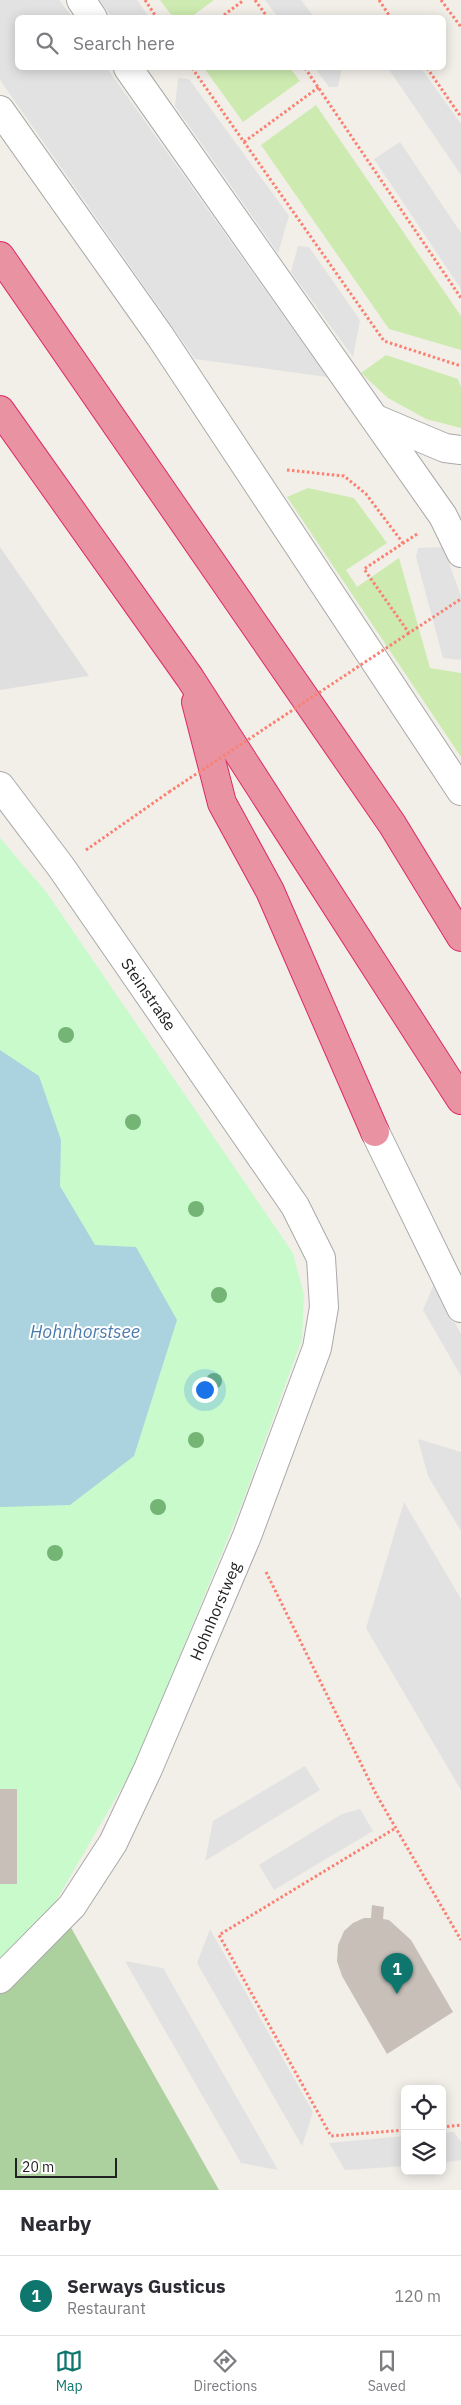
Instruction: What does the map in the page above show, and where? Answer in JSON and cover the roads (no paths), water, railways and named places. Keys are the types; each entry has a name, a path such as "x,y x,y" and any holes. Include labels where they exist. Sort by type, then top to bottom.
{"highway":[{"path":"0,256 392,824 461,937"},
{"path":"0,410 190,678 461,1100"},
{"path":"190,678 222,803 270,890 374,1132"}],"street":[{"path":"81,0 91,15"},
{"path":"129,70 443,516 461,553"},
{"path":"0,110 160,336 461,791"},
{"path":"376,419 445,448 461,450"},
{"name":"Steinstraße","path":"0,786 61,867 295,1206"},
{"path":"374,1132 461,1308"},
{"name":"Hohnhorstweg","path":"0,1979 72,1906 113,1843 148,1769 247,1536 317,1348 324,1307 321,1258 295,1206"}],"water":[{"name":"Hohnhorstsee","path":"0,1050 39,1076 61,1140 60,1186 95,1245 136,1247 177,1320 134,1456 70,1505 0,1507"}],"place":[{"name":"Serways Gusticus","path":"397,1994"}]}
